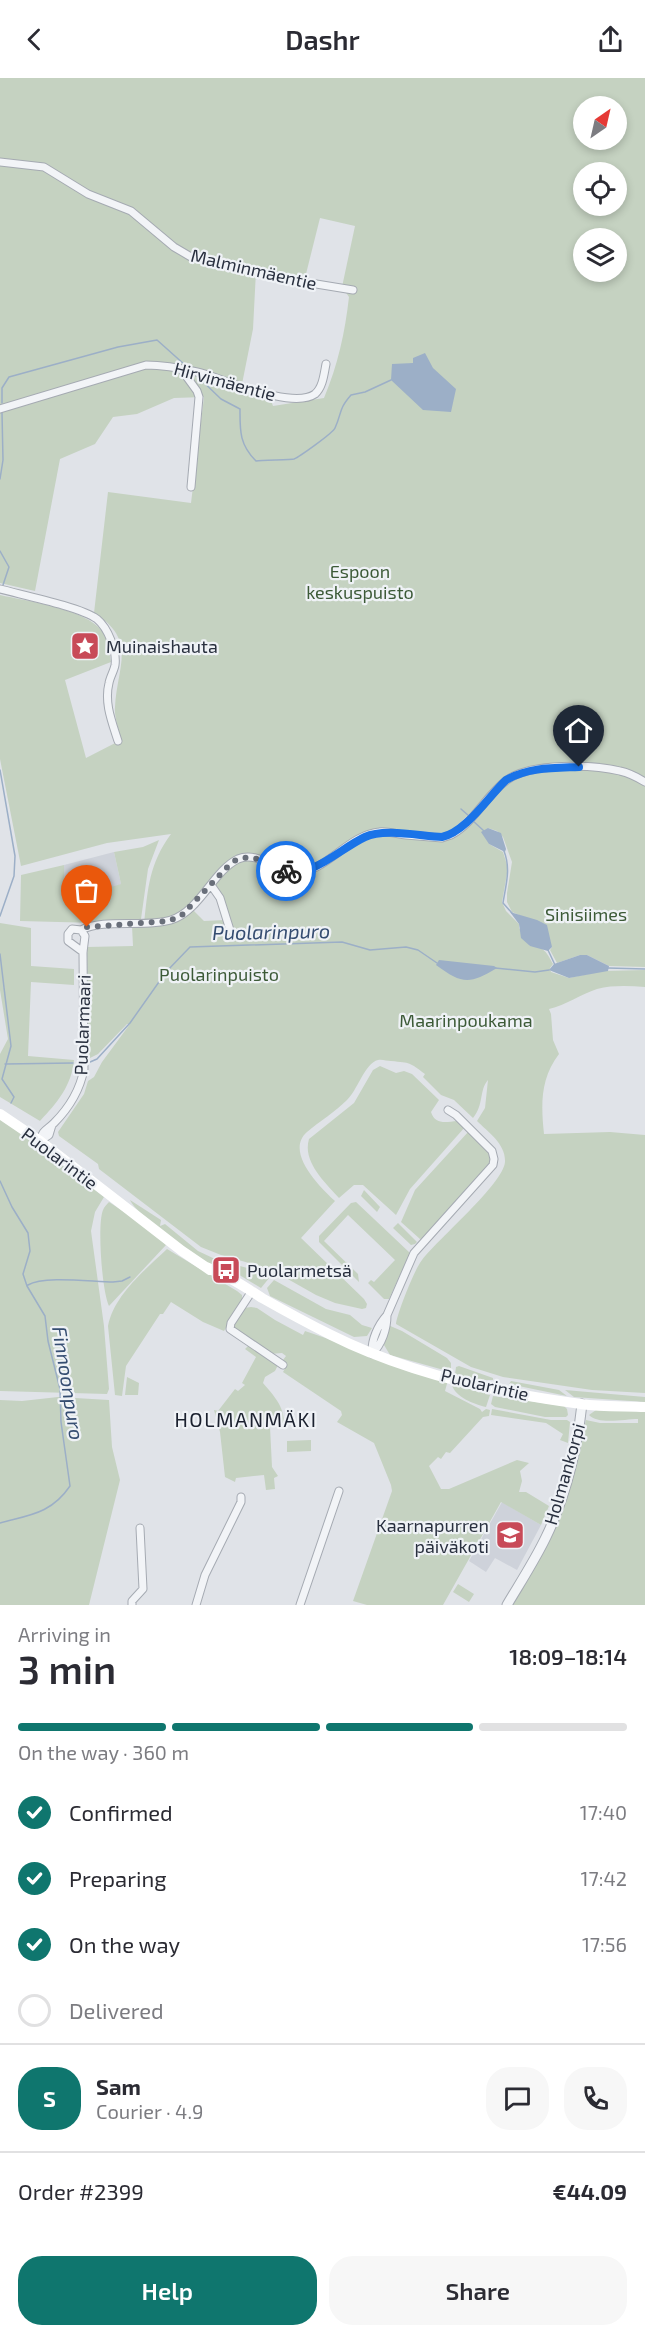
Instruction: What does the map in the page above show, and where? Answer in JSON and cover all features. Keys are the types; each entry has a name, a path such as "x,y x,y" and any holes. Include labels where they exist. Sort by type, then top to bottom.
{"main road":[{"name":"Puolarintie","path":"0,1114 40,1141 183,1251 303,1327 332,1335 372,1354 467,1382 582,1404 645,1407"}],"street":[{"name":"Malminmäentie","path":"0,162 44,167 88,194 131,212 174,247 191,257 304,282 353,290"},
{"name":"Hirvimäentie","path":"0,409 146,365 162,365 181,369 276,396 304,397 313,395 319,389 326,364"},
{"path":"181,369 199,397 191,487"},
{"path":"0,589 88,615 103,626 115,661 109,681 108,698 109,715 118,741"},
{"path":"81,930 95,926 169,921 182,915 232,862 238,859 246,857 259,859 280,869 296,873 307,871 361,839 378,832 442,837 455,833 506,780 531,770 598,768 619,771 645,782"},
{"path":"211,885 220,898 230,930"},
{"name":"Puolarmaari","path":"40,1141 51,1131 52,1125 75,1096 83,1073 85,936 81,930 72,929 68,938 70,943 83,952"},
{"path":"372,1354 379,1347 387,1324 387,1315 414,1253 493,1166 492,1151 448,1110"},
{"path":"251,1294 231,1323 230,1329 283,1365"},
{"name":"Holmankorpi","path":"507,1605 546,1538 560,1502 576,1447 582,1404"},
{"path":"300,1605 339,1491"},
{"path":"196,1605 205,1575 241,1502 241,1497"},
{"path":"132,1605 132,1601 143,1589 140,1528"}],"shaded area":[{"path":"114,852 121,884 65,921 64,865"},
{"name":"Kaarnapurren päiväkoti","path":"502,1502 541,1525 517,1570 495,1558 486,1572 469,1561"}],"green space":[{"name":"Espoon keskuspuisto","path":"0,78 645,78 645,967 609,966 587,955 580,955 557,963 550,950 552,947 524,917 512,912 507,902 507,893 512,862 503,837 497,831 488,828 489,844 503,852 508,868 502,902 506,911 519,924 530,946 539,947 547,953 553,964 550,968 551,972 569,978 602,971 645,970 645,987 615,986 597,989 549,1009 553,1040 559,1054 545,1083 542,1113 544,1134 610,1132 645,1135 645,1393 592,1390 503,1377 471,1367 396,1324 407,1291 422,1260 482,1197 502,1172 505,1162 503,1150 496,1139 477,1121 485,1108 488,1080 483,1088 479,1108 473,1118 454,1100 441,1095 423,1077 425,1074 412,1065 378,1060 369,1066 347,1100 307,1132 301,1140 302,1159 307,1169 321,1188 335,1201 301,1238 364,1299 367,1304 366,1308 362,1309 335,1303 316,1295 270,1269 201,1247 99,1169 98,1164 59,1136 58,1132 84,1094 88,1081 94,1077 102,1062 130,1024 127,1024 98,1054 88,1059 87,947 133,946 132,926 144,924 148,888 154,866 171,834 107,843 21,866 0,759 0,595 70,612 94,623 102,631 111,662 65,680 86,758 121,740 115,711 122,655 121,644 108,623 94,613 108,492 191,503 204,397 174,398 137,414 113,417 95,444 60,459 35,591 0,583","holes":["320,218 355,226 342,287 349,297 337,361 324,398 273,406 270,398 253,394 242,384 253,329 256,271 304,282","493,790 473,820 456,829","206,886 213,891 225,920 204,921 194,911 192,903"]},
{"path":"159,840 148,869 141,919 97,923 20,921 21,875 64,865 65,901 121,884 114,852 143,847"},
{"path":"0,923 31,928 31,966 74,969 74,985 31,982 28,1056 74,1060 67,1086 40,1121 0,1097 0,1054 8,1039 0,990"},
{"path":"380,1066 396,1073 404,1071 412,1074 439,1100 431,1112 435,1119 441,1122 457,1121 465,1127 410,1189 396,1215 363,1185 354,1185 339,1198 316,1171 308,1148 309,1139 354,1103 373,1070"},
{"path":"0,1118 104,1197 95,1212 91,1231 104,1326 109,1389 107,1394 0,1391"},
{"path":"469,1131 489,1153 491,1157 488,1167 420,1239 401,1222 415,1190"},
{"path":"364,1190 380,1207 377,1212 361,1196"},
{"path":"130,1200 161,1220 160,1226 165,1224 198,1251 215,1259 218,1268 170,1237 144,1216"},
{"path":"109,1202 153,1231 166,1245 109,1306 102,1273 100,1229 103,1209"},
{"path":"356,1202 410,1253 389,1299 384,1299 368,1283 371,1280 374,1282 395,1260 348,1215 324,1241 358,1274 359,1282 319,1242 319,1236 351,1203"},
{"path":"398,1223 417,1242 415,1244 411,1245 393,1228"},
{"path":"167,1249 237,1291 242,1295 242,1301 224,1331 203,1322 171,1302 163,1314 160,1314 126,1366 122,1396 115,1395 108,1326 111,1315 140,1274"},
{"path":"221,1261 267,1273 270,1277 261,1288 221,1264"},
{"path":"274,1280 326,1309 350,1315 362,1325 372,1328 367,1336 354,1337 270,1296 267,1288"},
{"path":"244,1308 257,1308 303,1335 305,1331 448,1380 445,1391 482,1412 486,1409 490,1410 489,1416 483,1417 450,1453 446,1452 441,1459 438,1457 429,1466 441,1489 449,1489 517,1460 529,1463 520,1471 522,1481 519,1492 526,1492 549,1506 541,1525 501,1502 443,1605 367,1605 353,1601 392,1491 391,1485 374,1443 337,1422 342,1415 341,1411 283,1372 287,1365 283,1360 286,1356 282,1353 270,1354 234,1329 234,1324"},
{"path":"388,1325 447,1358 451,1363 451,1372 390,1355 384,1345"},
{"path":"248,1346 278,1365 275,1371 265,1377 263,1383 278,1402 284,1417 284,1423 272,1424 270,1427 272,1467 278,1476 274,1478 275,1489 266,1490 264,1475 236,1478 235,1482 225,1477 220,1432 214,1410 218,1411 235,1389 238,1391 245,1385 242,1383 256,1357 245,1349"},
{"path":"459,1366 493,1378 493,1380 479,1380 455,1374 456,1367"},
{"path":"127,1377 139,1383 138,1395 125,1395"},
{"path":"511,1381 559,1390 567,1396 509,1384"},
{"path":"452,1385 490,1395 486,1407 461,1396"},
{"path":"565,1390 645,1397 645,1402 574,1397"},
{"path":"493,1396 564,1406 568,1415 566,1417 545,1417 495,1407 491,1404"},
{"path":"58,1397 109,1400 112,1447 120,1480 89,1605 0,1605 0,1400 22,1401"},
{"path":"492,1409 551,1420 567,1420 570,1422 568,1443 560,1440 563,1434 546,1423 491,1415"},
{"path":"645,1409 645,1605 511,1605 563,1511 586,1420 600,1423 638,1423 638,1419 605,1421 589,1415 596,1410"},
{"path":"311,1440 311,1451 287,1452 287,1441"},
{"path":"458,1584 474,1594 469,1602 453,1592"}],"water":[{"path":"425,353 433,368 456,389 451,412 423,410 391,380 392,364 413,363 413,358"},
{"path":"488,828 501,833 505,852 489,844 481,832"},
{"path":"510,912 547,925 552,947 548,951 530,946 521,938 519,924"},
{"path":"580,955 587,955 609,966 608,971 569,978 549,970 554,964"},
{"path":"439,960 497,968 472,980 466,980 453,976 436,965"}],"waterway":[{"path":"2,403 2,388 9,377 118,347 157,340 185,365"},
{"path":"196,375 221,399 240,409 243,443 256,461 294,459 333,431 342,408 351,395 365,392 391,380"},
{"path":"0,479 3,460 2,413"},
{"path":"0,551 9,567 3,585"},
{"name":"Finnoonpuro","path":"0,770 15,856 14,876 0,916"},
{"path":"461,809 469,816"},
{"path":"472,820 484,831"},
{"path":"504,851 508,870 503,903 512,913"},
{"name":"Puolarinpuro","path":"90,1062 97,1059 130,1023 166,972 190,947 342,942 370,950 406,947 418,950 437,963"},
{"path":"548,950 555,965"},
{"name":"Finnoonpuro","path":"0,954 11,1046 2,1079 14,1097 11,1103"},
{"name":"Puolarinpuro","path":"495,968 535,972 549,970"},
{"name":"Puolarinpuro","path":"608,968 645,969"},
{"name":"Puolarinpuro","path":"5,1064 73,1063"},
{"name":"Finnoonpuro","path":"0,1181 28,1233 30,1251 23,1274 27,1286 45,1316 48,1341 60,1389 61,1422 70,1486 47,1508 0,1523"},
{"path":"28,1285 45,1280 113,1282 130,1277"}],"way so far":[{"path":"87,927 169,921 188,911 232,862 238,859 246,857 259,859 286,871"}],"place":[{"name":"Muinaishauta","path":"85,646"},
{"name":"Puolarmetsä","path":"226,1270"},
{"name":"Kaarnapurren päiväkoti","path":"510,1535"}],"district":[{"name":"HOLMANMÄKI","path":"246,1419"}],"route":[{"path":"286,871 296,873 312,870 340,850 378,832 409,836 451,835 465,824 506,780 515,775 531,770 579,767"}],"park label":[{"name":"Sinisiimes","path":"586,914"},
{"name":"Puolarinpuisto","path":"219,974"},
{"name":"Maarinpoukama","path":"466,1020"}]}
